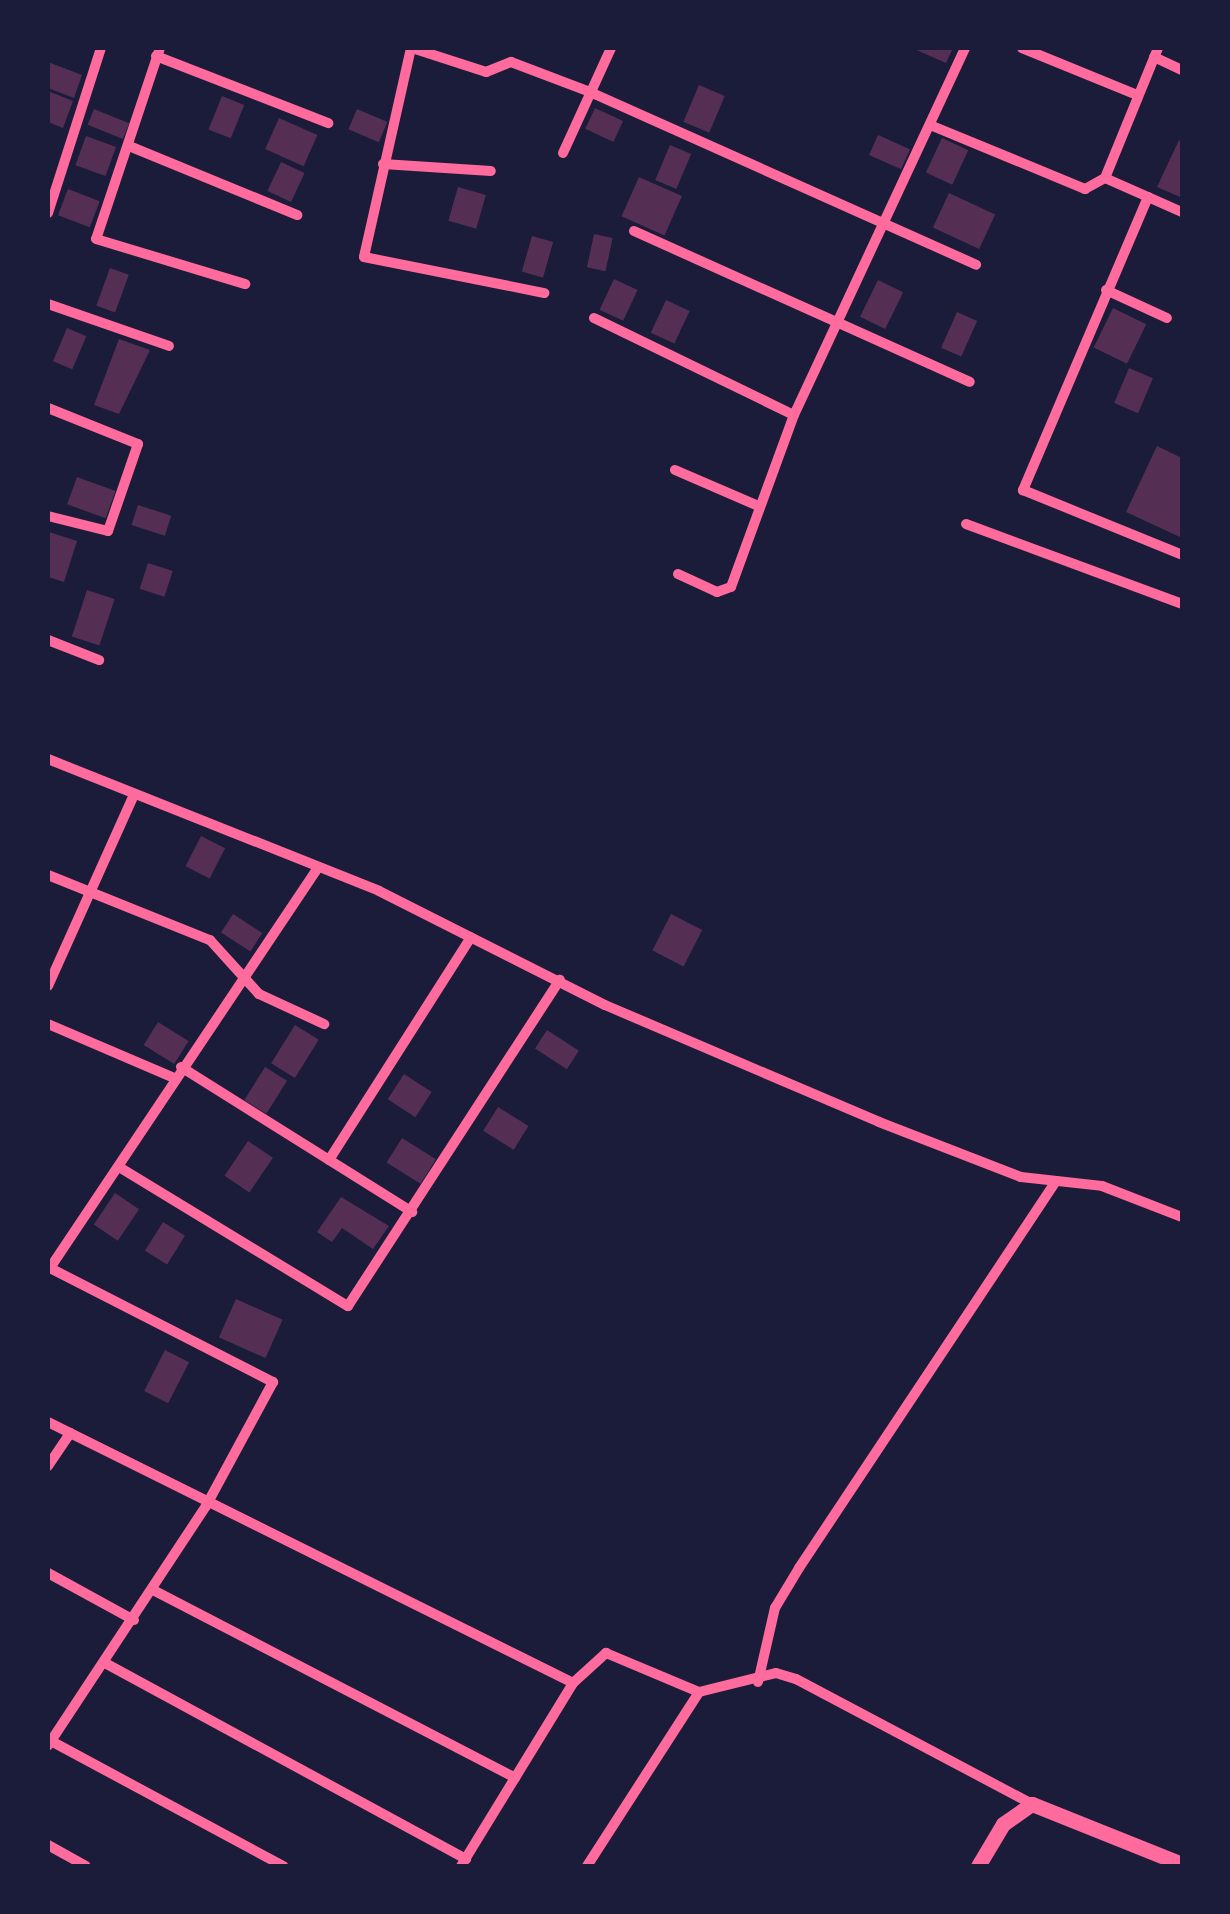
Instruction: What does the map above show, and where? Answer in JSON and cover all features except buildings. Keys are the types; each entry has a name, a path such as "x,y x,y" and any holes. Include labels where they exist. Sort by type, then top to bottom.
{"street":[{"path":"48,213 102,48"},
{"path":"544,292 364,257 411,48 486,72 511,62 590,92 976,265"},
{"path":"563,153 611,48"},
{"path":"678,574 726,593 756,505 794,416 965,48"},
{"path":"1022,48 1137,96"},
{"path":"245,284 99,244 158,52 328,123"},
{"path":"930,125 1085,189 1105,178 1156,52 1182,70"},
{"path":"129,146 297,215"},
{"path":"383,164 491,171"},
{"path":"1105,178 1182,212"},
{"path":"1148,197 1023,490 1182,555"},
{"path":"634,231 970,382"},
{"path":"1106,290 1167,318"},
{"path":"48,304 168,346"},
{"path":"594,318 794,416"},
{"path":"48,408 138,444 108,531 48,516"},
{"path":"674,470 756,505"},
{"path":"966,524 1182,604"},
{"path":"48,640 100,660"},
{"path":"48,759 318,868 879,1122 1055,1182 1102,1186 1182,1217"},
{"path":"48,986 94,893 134,795"},
{"path":"282,1866 49,1744 206,1506 273,1382 49,1268 120,1168 174,1078 247,978 318,868"},
{"path":"48,875 210,940 259,994 324,1024"},
{"path":"328,1160 471,937"},
{"path":"120,1168 348,1306 560,980"},
{"path":"48,1024 174,1078"},
{"path":"182,1067 412,1212"},
{"path":"758,1682 775,1608 1055,1182"},
{"path":"48,1422 206,1506 573,1683"},
{"path":"48,1466 70,1432"},
{"path":"48,1573 134,1620"},
{"path":"153,1590 515,1778"},
{"path":"105,1663 464,1863 573,1683 606,1653 699,1692 758,1682 776,1673 796,1679 1032,1804 1182,1864"},
{"path":"587,1866 699,1692"},
{"path":"978,1866 1003,1824 1032,1804"},
{"path":"48,1845 86,1866"}]}
